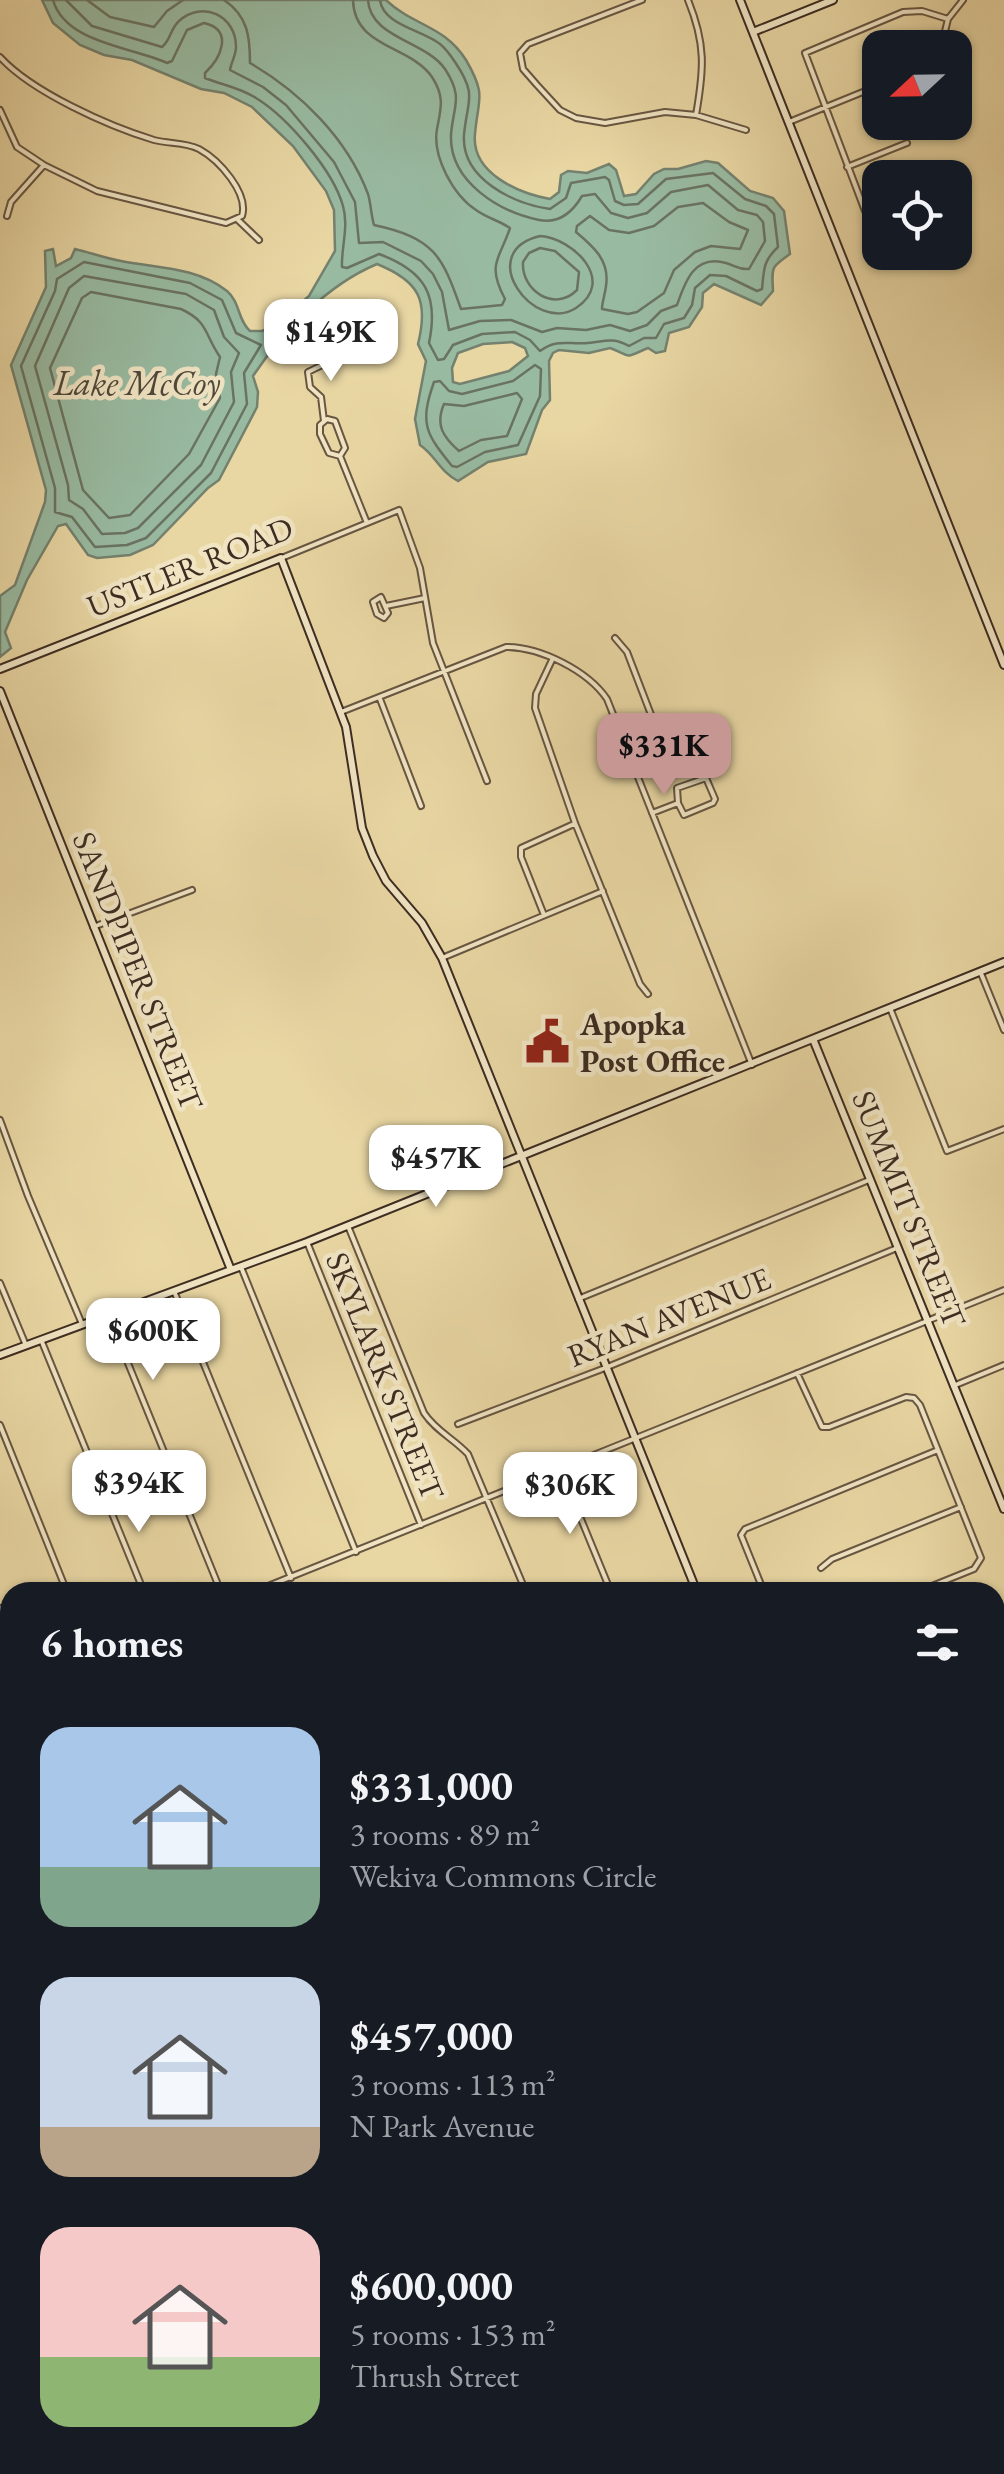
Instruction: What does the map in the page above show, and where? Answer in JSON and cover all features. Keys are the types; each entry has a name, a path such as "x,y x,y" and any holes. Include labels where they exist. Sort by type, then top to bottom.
{"street":[{"path":"642,0 528,44 520,53 522,69 560,110 576,118 605,123 652,112 696,115 746,130"},
{"path":"688,0 699,28 704,62 696,115"},
{"path":"740,0 1004,666"},
{"path":"753,32 832,0"},
{"path":"945,30 948,19 963,0"},
{"path":"862,204 805,60 809,49 904,12 922,11 948,19"},
{"path":"0,57 16,74 48,94 155,140 199,149 224,170 244,209 238,220 226,223 116,196 44,165 17,147 0,110"},
{"path":"789,122 862,92"},
{"path":"847,167 906,143"},
{"path":"6,216 12,202 44,165"},
{"path":"238,220 259,240"},
{"path":"340,456 329,453 322,438 320,398 310,387 308,372 347,353"},
{"path":"324,420 332,420 342,434 345,448 340,456"},
{"path":"340,456 367,523"},
{"name":"USTLER ROAD","path":"0,669 399,510 420,568 424,598"},
{"path":"280,558 341,712 351,746 362,828 372,856 386,881 422,923 442,958 693,1582"},
{"path":"386,606 424,598 443,672 487,780"},
{"path":"614,638 627,652 668,759 636,772"},
{"path":"341,712 506,648 520,647 596,682 607,699 752,1064"},
{"path":"552,660 536,694 534,708 640,984 648,994"},
{"name":"SANDPIPER STREET","path":"0,691 231,1270"},
{"path":"379,697 422,806"},
{"path":"709,780 715,799 710,805 697,806 686,816 678,803 680,785 709,780"},
{"path":"652,813 678,803"},
{"path":"544,915 520,857 521,848 576,823"},
{"path":"92,927 192,890"},
{"path":"442,958 603,891"},
{"path":"0,1354 348,1226 1004,962"},
{"path":"980,971 1004,1030"},
{"path":"890,1008 948,1150 1004,1129"},
{"name":"SUMMIT STREET","path":"813,1040 1003,1506"},
{"path":"0,1120 82,1324"},
{"path":"578,1299 870,1180"},
{"path":"348,1226 424,1413 433,1428 468,1454 522,1582"},
{"name":"SKYLARK STREET","path":"307,1242 422,1526"},
{"name":"RYAN AVENUE","path":"458,1424 897,1248"},
{"path":"241,1266 356,1552"},
{"path":"0,1283 25,1345"},
{"path":"280,1582 1004,1290"},
{"path":"174,1291 291,1578"},
{"path":"108,1314 217,1582"},
{"path":"41,1339 140,1582"},
{"path":"954,1386 1004,1365"},
{"path":"798,1373 822,1426 912,1397 920,1405 980,1551 980,1564 942,1582"},
{"path":"0,1425 63,1582"},
{"path":"760,1582 741,1536 746,1529 938,1450"},
{"path":"560,1468 607,1582"},
{"path":"821,1568 832,1559 961,1507"}],"water":[{"name":"Lake McCoy","path":"42,0 386,0 438,32 466,60 479,90 476,148 481,160 499,179 550,199 559,192 561,175 568,171 587,173 609,164 616,170 624,196 636,194 664,169 706,161 718,163 750,191 773,198 784,211 790,254 774,269 773,291 761,305 714,284 703,293 702,307 689,327 669,333 665,351 656,353 648,348 628,356 610,348 589,353 553,353 549,361 550,400 542,410 526,454 488,462 458,481 420,445 415,419 426,361 418,344 422,315 417,294 403,277 377,264 359,273 308,311 265,359 253,376 257,407 219,480 153,545 130,555 97,558 88,555 66,524 58,526 27,580 5,632 11,648 0,657 0,596 15,585 45,502 46,490 11,365 46,287 45,251 53,249 56,266 71,258 75,249 203,277 231,295 250,331 262,331 309,296 335,251 334,210 326,191 293,146 252,107 224,93 201,89 132,60 80,45 53,23","holes":["512,342 525,348 528,356 509,371 460,384 453,382 452,368 458,353 483,344"]}],"place":[{"name":"Apopka Post Office","path":"547,1042"}]}
